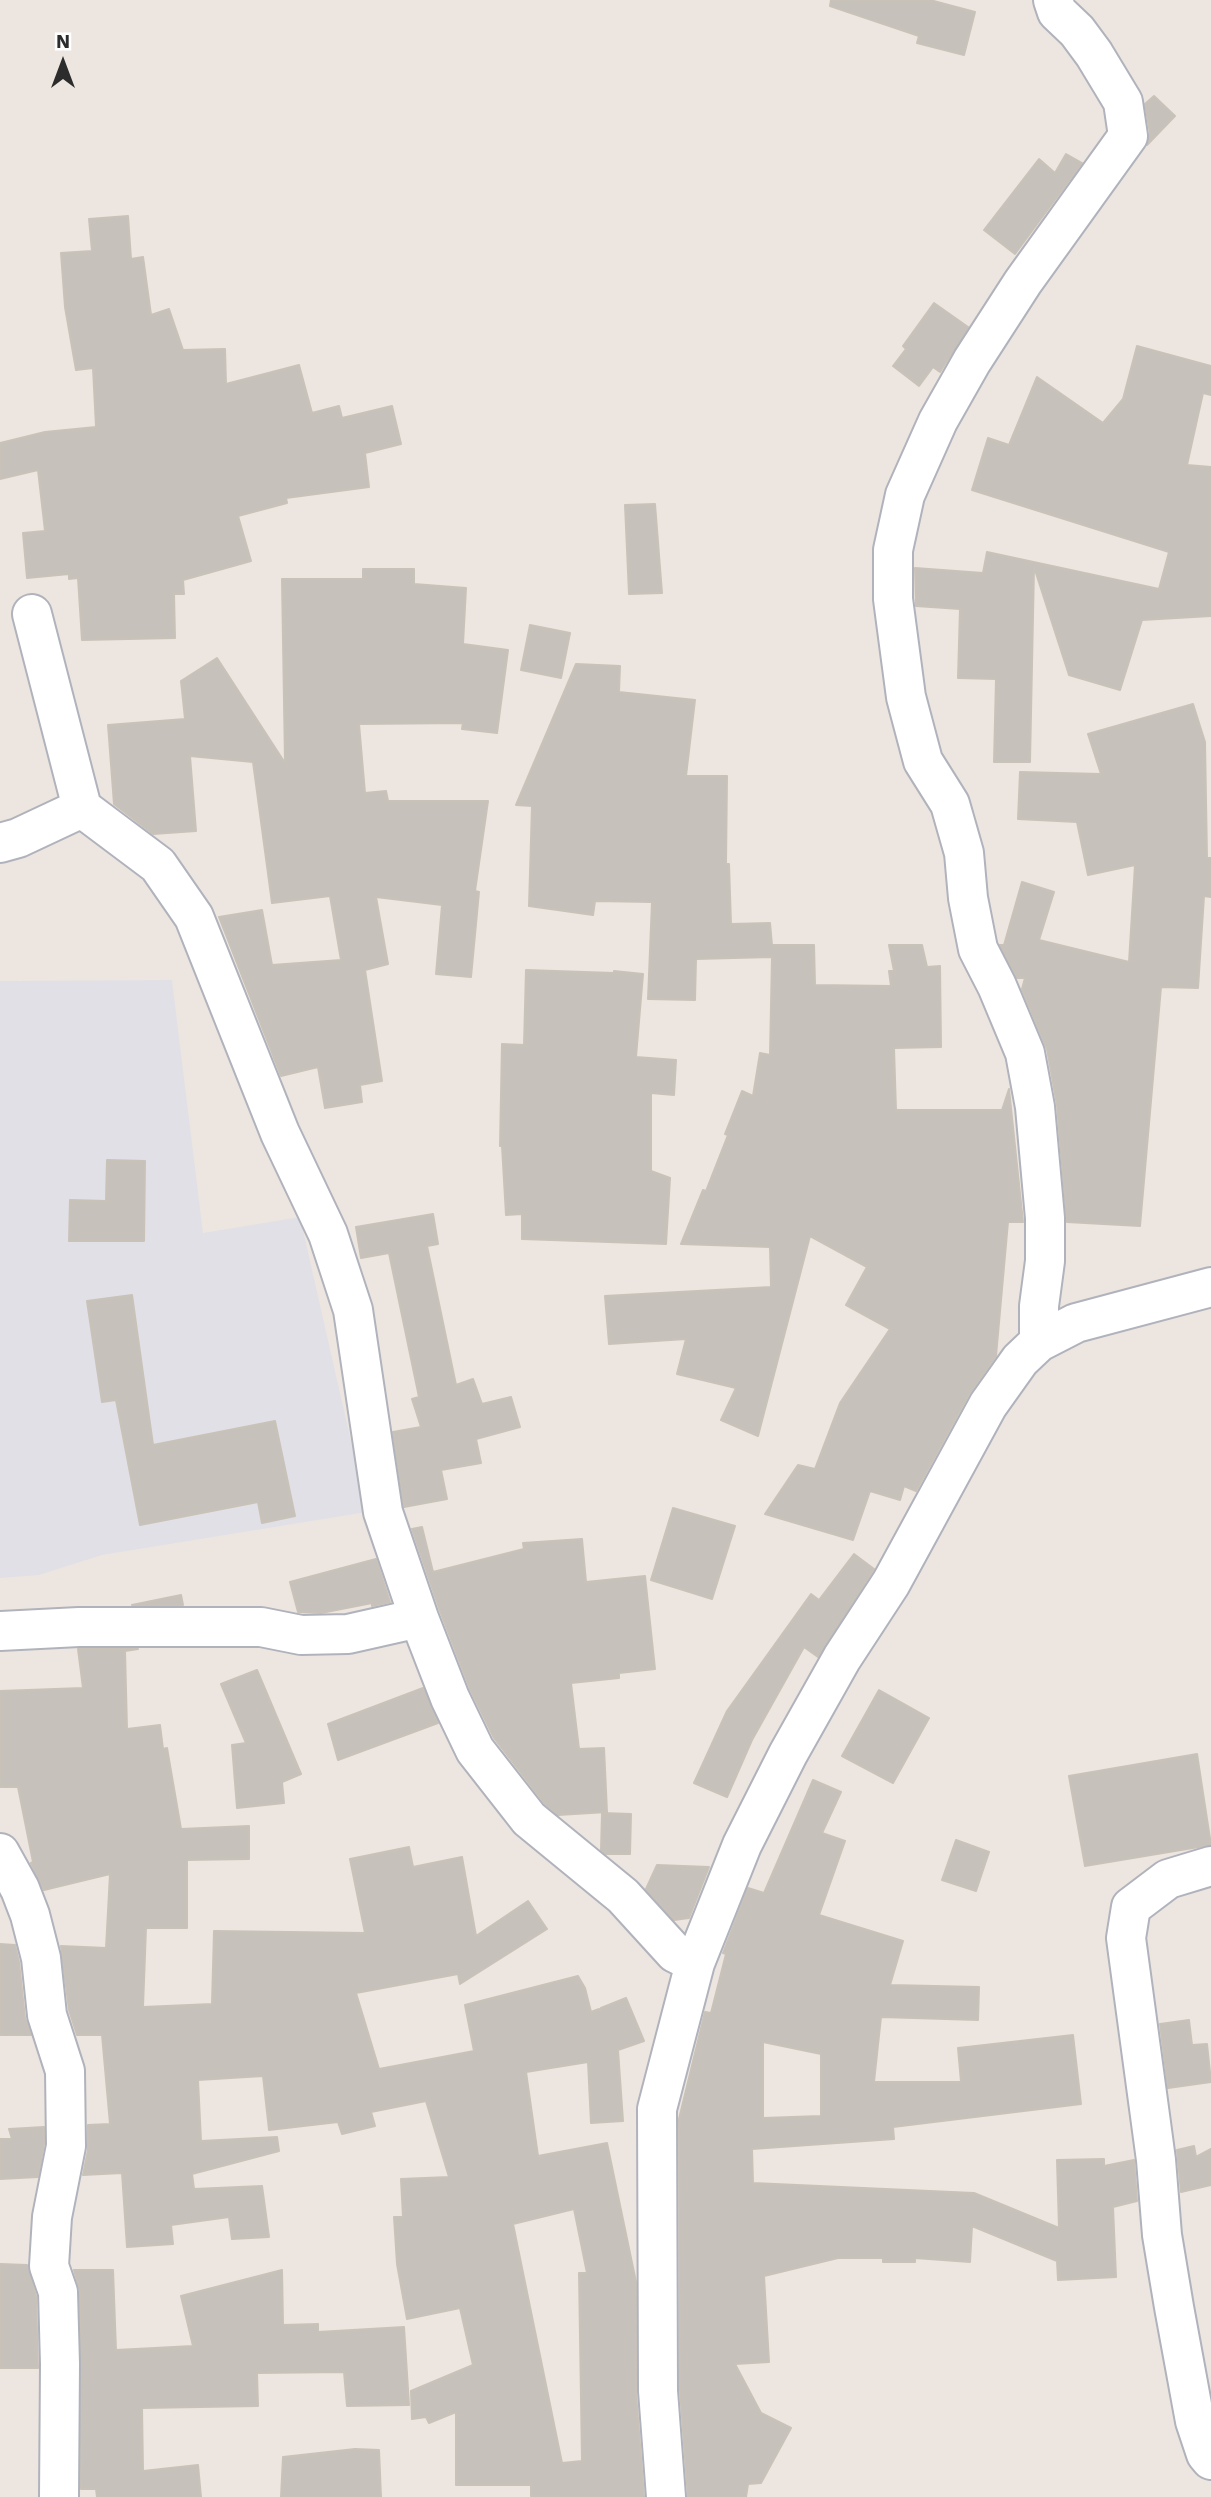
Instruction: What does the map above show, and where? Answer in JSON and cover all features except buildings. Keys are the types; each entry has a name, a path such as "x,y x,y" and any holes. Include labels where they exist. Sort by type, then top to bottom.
{"street":[{"path":"1038,1342 1038,1306 1045,1261 1045,1218 1035,1107 1025,1053 978,949 968,898 964,853 950,804 923,761 906,697 892,599 892,550 905,495 951,397 1023,282 1128,136 1123,102 1094,54 1057,12 1054,0"},
{"path":"32,614 82,807 158,865 194,917 280,1133 328,1234 353,1310 383,1512 419,1618 450,1698 475,1750 529,1819 624,1896 675,1953 695,1963"},
{"path":"0,844 82,807"},
{"path":"666,2497 659,2391 657,2109 695,1963 742,1846 842,1658 891,1583 988,1405 1020,1360 1038,1342 1076,1323 1211,1287"},
{"path":"0,1631 79,1627 261,1627 301,1635 348,1634 419,1618"},
{"path":"0,1853 20,1889 30,1915 41,1958 47,2015 65,2070 66,2146 52,2217 48,2266 58,2292 59,2497"},
{"path":"1211,1866 1168,1879 1131,1907 1126,1938 1156,2160 1162,2235 1195,2421 1206,2454 1211,2460"}],"shaded area":[{"path":"172,980 203,1233 300,1217 367,1512 102,1555 39,1575 0,1578 0,981"}]}
